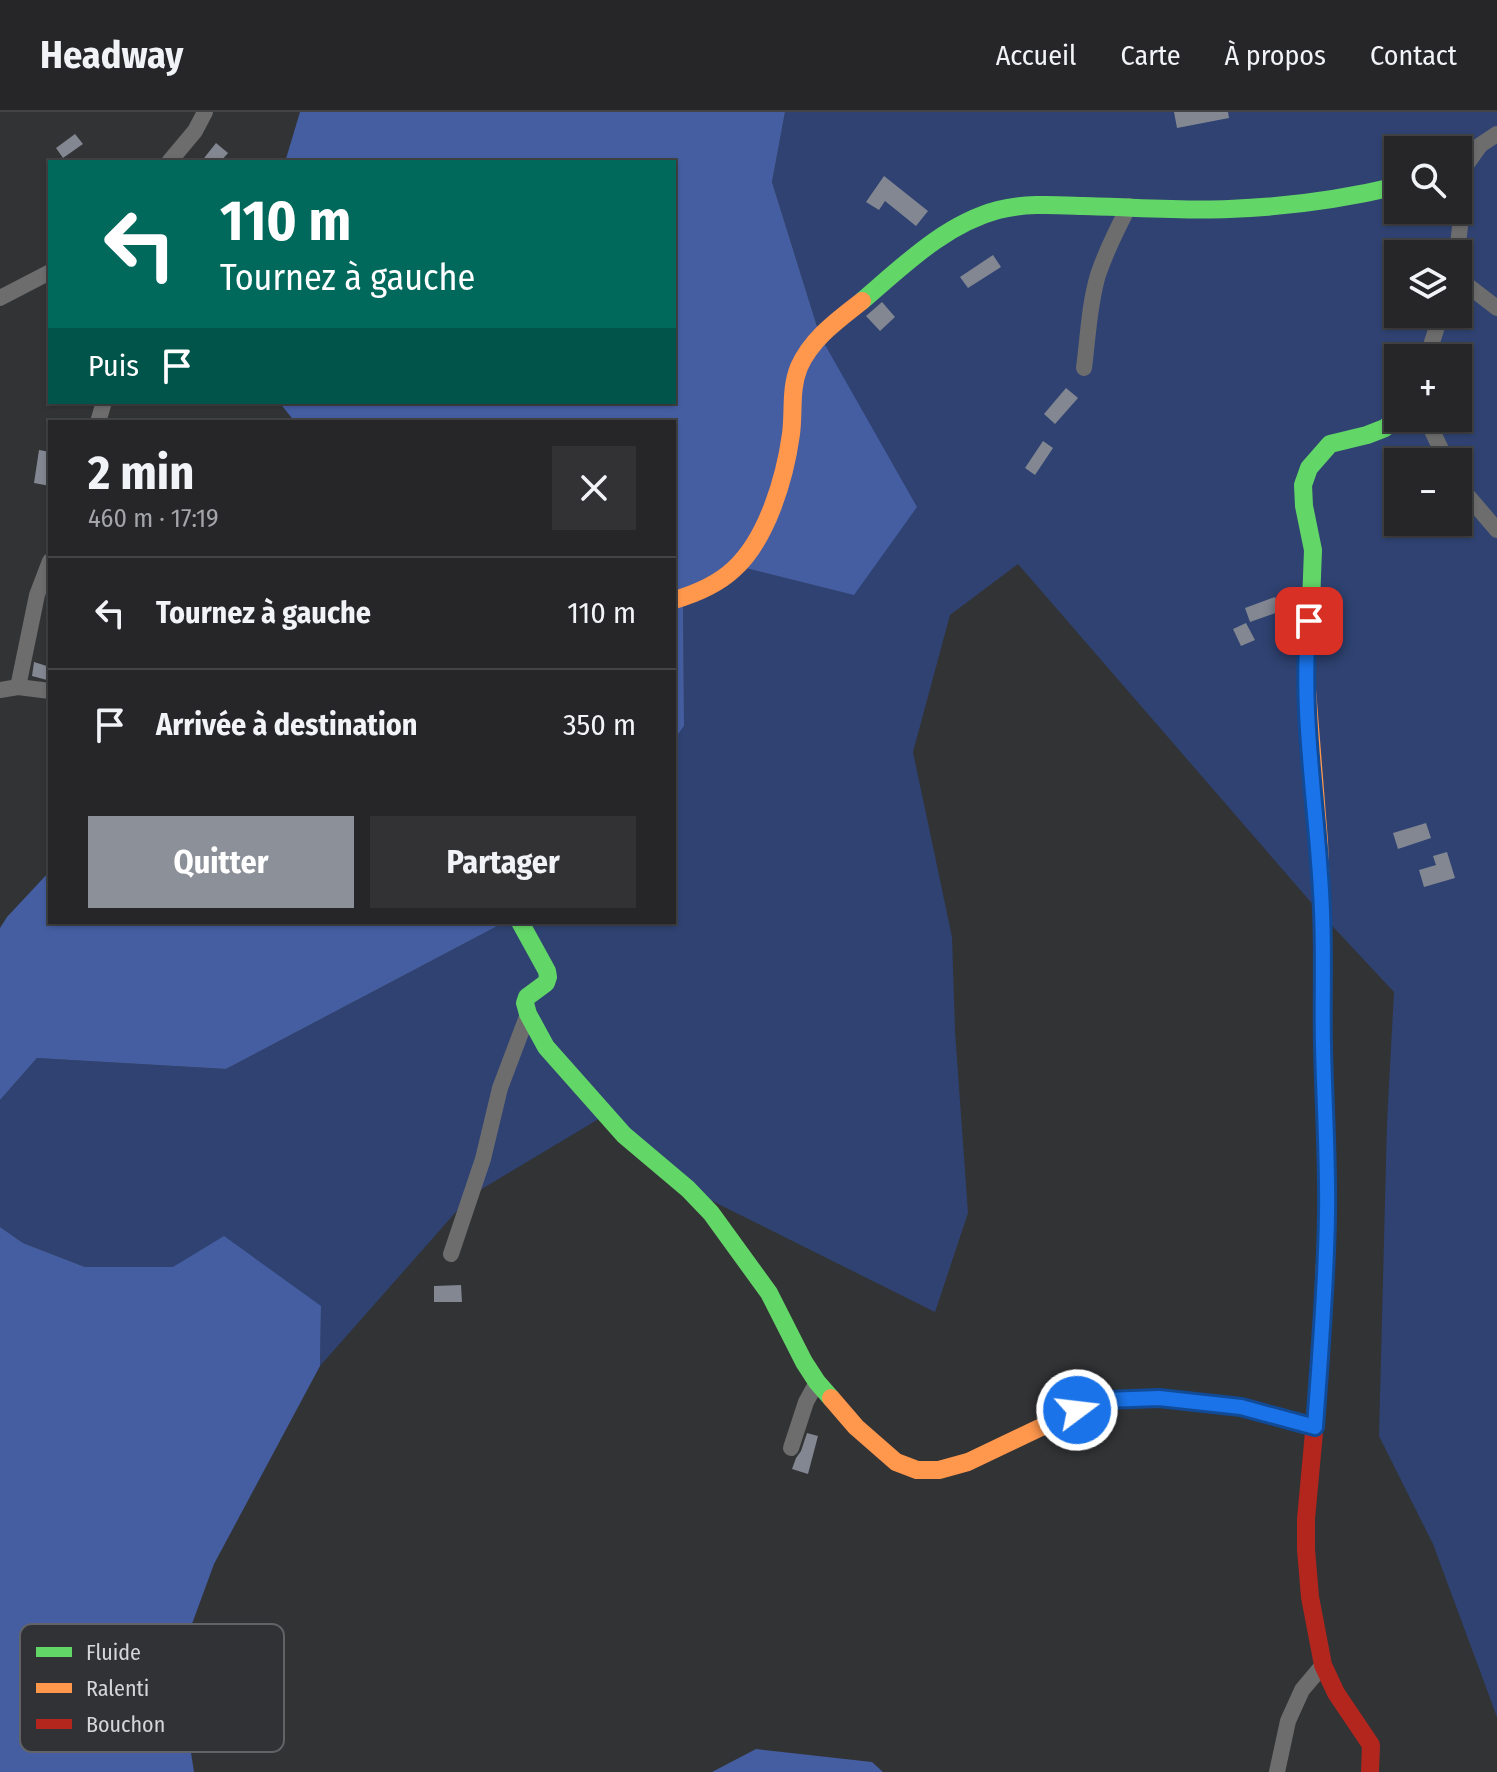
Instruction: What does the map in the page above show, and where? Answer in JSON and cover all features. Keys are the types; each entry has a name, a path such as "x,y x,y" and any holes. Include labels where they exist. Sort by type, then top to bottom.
{"street":[{"path":"171,160 195,131 205,112"},
{"path":"1472,151 1497,134"},
{"path":"1459,240 1462,171 1479,147"},
{"path":"676,600 712,584 738,566 758,538 783,471 791,436 794,382 809,349 820,336 922,250 964,223 998,210 1036,205 1229,209 1302,203 1384,189"},
{"path":"1084,368 1098,277 1129,206"},
{"path":"0,298 48,273"},
{"path":"1472,289 1497,308"},
{"path":"1370,1772 1371,1745 1336,1693 1323,1665 1310,1597 1306,1549 1324,1273 1327,1168 1319,841 1307,689 1313,550 1303,485 1309,468 1330,444 1384,428"},
{"path":"1472,501 1497,530"},
{"path":"18,687 37,595 48,566"},
{"path":"0,690 18,687 48,691"},
{"path":"521,924 548,977 546,983 527,997 525,1003 546,1047 624,1135 688,1189 711,1213 769,1293 817,1382 856,1427 896,1462 917,1470 939,1470 968,1462 1077,1410 1105,1400 1159,1398 1203,1402 1241,1407 1315,1427"},
{"path":"451,1254 483,1159 500,1088 528,1014"},
{"path":"791,1448 806,1402 817,1382"},
{"path":"1277,1772 1288,1721 1302,1690 1323,1665"}],"shaded area":[{"path":"300,112 785,112 772,182 820,336 917,507 854,595 738,566 683,598 684,726 676,737 676,420 293,420 281,404 676,404 676,160 286,160"},
{"path":"785,112 1497,112 1497,1717 1433,1544 1379,1436 1387,1123 1394,992 1322,915 1018,564 950,615 913,752 952,937 955,1031 968,1213 935,1312 688,1189 607,1114 470,1196 320,1366 321,1306 173,1267 85,1267 23,1243 0,1227 0,1100 37,1058 226,1069 501,924 676,924 676,737 684,726 683,599 820,336 772,182"},
{"path":"48,873 48,924 501,924 226,1069 37,1058 0,1100 0,928"},
{"path":"0,1227 23,1243 85,1267 173,1267 224,1236 321,1306 320,1366 214,1564 192,1624 20,1624 20,1752 191,1752 194,1772 0,1772"},
{"path":"756,1749 872,1762 883,1772 712,1772"}],"building":[{"path":"1174,112 1228,112 1229,118 1177,128"},
{"path":"75,134 83,144 63,158 56,148"},
{"path":"216,143 228,153 222,160 203,160"},
{"path":"884,176 928,211 916,226 885,201 879,210 866,202"},
{"path":"993,255 1001,267 968,288 960,277"},
{"path":"882,302 895,317 880,331 866,316"},
{"path":"1066,388 1078,398 1055,424 1044,414"},
{"path":"1043,441 1053,448 1035,475 1025,468"},
{"path":"39,450 48,452 48,486 34,483"},
{"path":"1275,597 1281,611 1250,622 1245,608"},
{"path":"1246,623 1255,640 1241,646 1233,629"},
{"path":"34,662 48,666 47,680 32,676"},
{"path":"1426,823 1431,838 1398,849 1393,833"},
{"path":"1447,852 1455,878 1424,887 1419,870 1436,865 1433,856"},
{"path":"461,1285 462,1302 434,1302 434,1286"},
{"path":"807,1433 818,1436 808,1474 792,1469"}],"traffic: fast":[{"path":"862,301 942,236 979,216 998,210 1029,205 1193,210 1250,208 1314,202 1384,189"},
{"path":"1311,603 1313,550 1303,485 1309,468 1330,444 1384,428"},
{"path":"521,924 547,971 546,983 527,997 525,1003 546,1047 624,1135 688,1189 711,1213 769,1293 804,1362 831,1398"},
{"path":"1137,1399 1159,1398 1241,1407 1315,1427"}],"traffic: slow":[{"path":"676,599 721,579 746,556 756,541 773,507 784,469 791,434 794,384 799,367 818,338 862,301"},
{"path":"1311,603 1307,689 1322,915 1327,1168 1324,1286"},
{"path":"831,1398 856,1427 896,1462 917,1470 939,1470 968,1462 1077,1410 1105,1400 1137,1399"}],"traffic: jam":[{"path":"1324,1286 1306,1519 1310,1597 1323,1665 1336,1693 1371,1745 1370,1772"}],"route":[{"path":"1077,1410 1105,1400 1159,1398 1241,1407 1315,1427 1327,1168 1319,841 1307,689 1309,621"}]}
